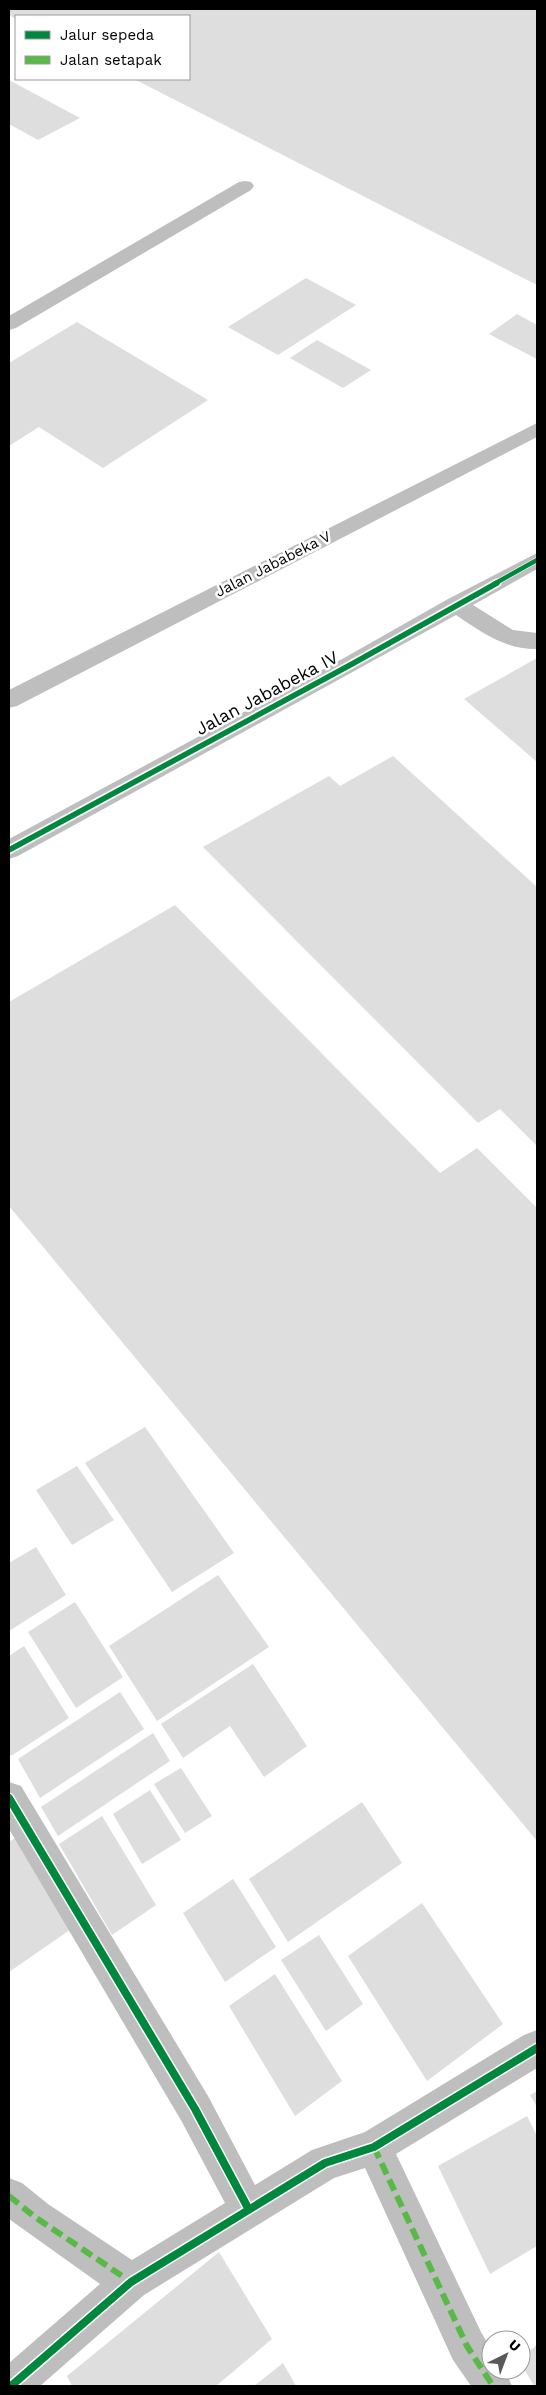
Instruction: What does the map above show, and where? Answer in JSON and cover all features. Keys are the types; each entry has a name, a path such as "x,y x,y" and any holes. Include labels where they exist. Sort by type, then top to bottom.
{"street":[{"path":"9,324 245,186"},
{"name":"Jalan Jababeka V","path":"9,700 537,429"},
{"name":"Jalan Jababeka IV","path":"9,850 352,664 537,560"},
{"path":"456,604 513,638 524,643 537,641"},
{"path":"9,1798 195,2109 248,2208"},
{"path":"11,2386 131,2282 248,2208 325,2163 374,2147 537,2048"},
{"path":"374,2147 467,2346 492,2386"},
{"path":"9,2196 36,2217 131,2282"}],"building":[{"path":"9,9 537,9 537,285 136,80 190,80 190,15 15,15 15,18 9,15"},
{"path":"9,80 80,118 38,140 9,124"},
{"path":"306,278 356,305 278,355 228,327"},
{"path":"517,314 537,325 537,359 489,334"},
{"path":"77,322 208,400 103,468 39,427 9,446 9,363"},
{"path":"317,340 371,370 343,388 290,358"},
{"path":"537,658 537,762 464,699"},
{"path":"393,756 537,887 537,1146 500,1109 478,1123 203,847 329,776 340,786"},
{"path":"175,905 440,1173 477,1148 537,1208 537,1841 9,1206 9,1002"},
{"path":"145,1427 234,1553 172,1592 85,1463"},
{"path":"77,1466 114,1520 72,1545 36,1490"},
{"path":"36,1547 66,1595 9,1631 9,1563"},
{"path":"218,1575 269,1647 157,1721 109,1646"},
{"path":"75,1602 123,1677 76,1708 28,1632"},
{"path":"24,1646 69,1718 11,1756 9,1753 9,1656"},
{"path":"253,1664 307,1746 264,1777 230,1726 183,1758 161,1724"},
{"path":"120,1692 144,1729 40,1798 18,1759"},
{"path":"153,1733 170,1761 58,1836 41,1807"},
{"path":"181,1768 212,1816 185,1833 154,1784"},
{"path":"150,1790 181,1840 142,1864 113,1814"},
{"path":"362,1802 402,1863 288,1942 249,1879"},
{"path":"102,1816 156,1905 112,1935 59,1844"},
{"path":"22,1833 77,1925 9,1972 9,1842"},
{"path":"233,1879 276,1947 225,1982 183,1913"},
{"path":"422,1903 503,2024 427,2081 348,1956"},
{"path":"319,1935 363,2004 326,2031 281,1960"},
{"path":"275,1974 342,2081 295,2116 229,2006"},
{"path":"537,2091 537,2107 530,2095"},
{"path":"527,2116 537,2136 537,2246 490,2274 438,2166"},
{"path":"219,2252 272,2339 216,2386 72,2386 67,2376"},
{"path":"537,2345 537,2386 534,2386 531,2380 531,2350"},
{"path":"283,2363 296,2386 254,2386"}],"marked path":[{"path":"374,2147 467,2346 493,2386"},
{"path":"9,2196 35,2217 131,2282"}],"cycle path":[{"path":"9,850 352,664 537,560"},
{"path":"9,1798 195,2109 248,2208"},
{"path":"11,2386 131,2282 325,2163 374,2147 537,2048"}]}
